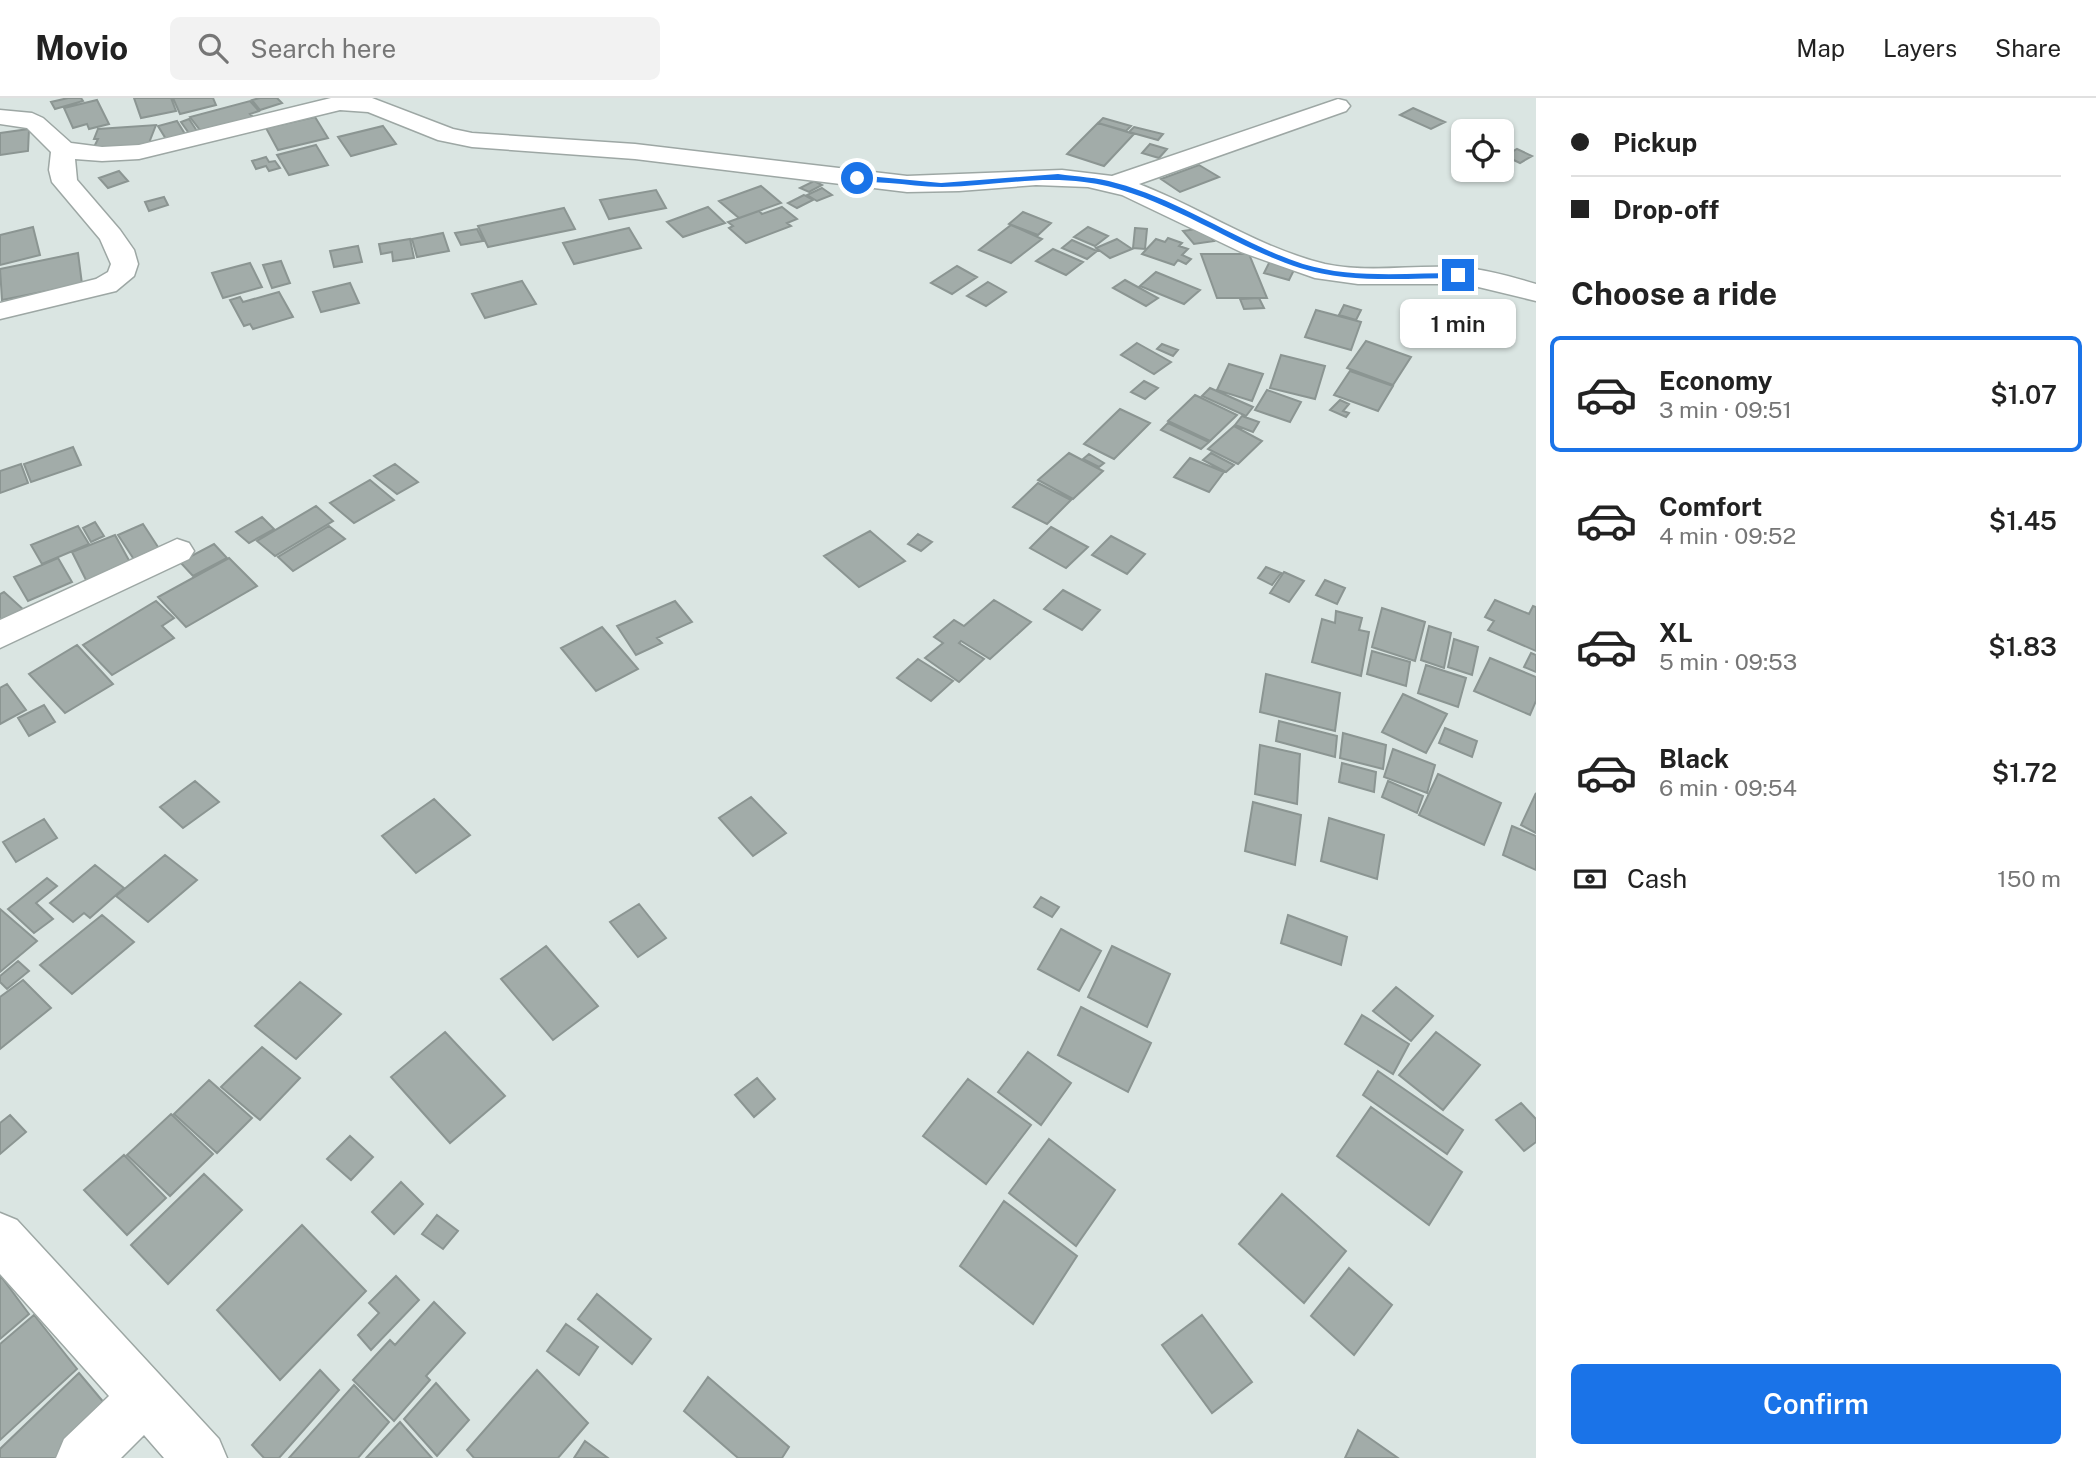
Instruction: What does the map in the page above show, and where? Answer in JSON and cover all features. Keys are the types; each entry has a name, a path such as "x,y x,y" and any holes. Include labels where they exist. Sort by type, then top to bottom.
{"street":[{"path":"0,117 24,118 35,123 64,150 102,154 139,152 321,106 356,103 372,105 447,135 472,140 656,153 908,184 968,184 1021,177 1058,177 1114,184 1305,267 1362,276 1458,275 1506,283 1536,293"},
{"path":"1114,184 1338,106"},
{"path":"0,311 106,285 122,277 126,269 124,257 95,215 64,181 61,166 64,150"},
{"path":"0,635 177,551"},
{"path":"0,1237 200,1458"},
{"path":"83,1458 145,1398"}],"building":[{"path":"81,98 83,101 55,109 51,102"},
{"path":"134,98 171,98 176,111 141,118"},
{"path":"173,98 213,98 216,105 180,114"},
{"path":"277,98 282,103 260,110 252,100"},
{"path":"97,100 109,124 89,129 87,124 73,128 64,108"},
{"path":"250,101 259,111 250,114 255,119 203,134 190,117"},
{"path":"1413,108 1445,122 1431,129 1400,115"},
{"path":"315,117 328,138 278,150 266,128"},
{"path":"1103,118 1131,126 1126,131 1098,123"},
{"path":"189,119 199,134 191,136 181,122"},
{"path":"177,121 185,134 166,139 158,126"},
{"path":"1098,123 1134,134 1104,166 1067,154"},
{"path":"156,125 147,148 94,147 98,139 94,139 98,129"},
{"path":"383,126 396,144 351,156 338,137"},
{"path":"1134,127 1163,134 1158,140 1129,132"},
{"path":"29,129 28,151 0,155 0,133"},
{"path":"1150,144 1167,149 1159,158 1142,153"},
{"path":"316,145 328,165 289,175 277,155"},
{"path":"1517,149 1532,156 1520,163 1514,160 1514,151"},
{"path":"266,157 269,162 275,161 280,168 269,171 266,166 256,169 252,161"},
{"path":"1199,165 1219,177 1180,192 1161,179"},
{"path":"119,171 128,181 108,188 99,178"},
{"path":"814,181 822,185 809,192 800,188"},
{"path":"761,186 781,203 739,218 719,201"},
{"path":"822,188 832,195 817,201 807,195"},
{"path":"656,190 666,208 609,219 600,200"},
{"path":"804,195 813,200 797,208 788,203"},
{"path":"164,197 168,205 149,211 145,202"},
{"path":"708,207 725,223 683,237 667,222"},
{"path":"782,207 797,219 787,223 791,226 746,243 729,228 733,226 728,222 759,211 762,214"},
{"path":"564,208 575,229 488,247 478,226"},
{"path":"1023,212 1051,223 1038,235 1009,224"},
{"path":"1011,225 1042,239 1011,263 979,250"},
{"path":"33,227 40,255 0,265 0,235"},
{"path":"1088,227 1108,236 1095,246 1074,237"},
{"path":"629,228 641,248 574,264 563,243"},
{"path":"1135,228 1147,229 1145,249 1133,248"},
{"path":"1203,228 1214,241 1194,244 1183,231"},
{"path":"477,229 483,241 461,245 455,233"},
{"path":"443,233 449,251 417,257 412,239"},
{"path":"1168,238 1182,243 1179,246 1188,249 1182,255 1191,259 1186,264 1178,260 1174,265 1142,254 1156,239 1165,242"},
{"path":"410,239 414,258 393,261 392,252 381,254 379,244"},
{"path":"1117,239 1132,249 1110,258 1096,248"},
{"path":"1072,240 1097,251 1087,259 1062,248"},
{"path":"358,246 362,262 334,267 330,251"},
{"path":"1053,249 1083,262 1066,275 1036,261"},
{"path":"78,253 82,284 2,300 0,269"},
{"path":"1201,254 1249,254 1267,298 1217,298"},
{"path":"1271,259 1296,266 1289,280 1264,273"},
{"path":"281,261 290,283 272,288 263,265"},
{"path":"250,263 262,287 223,298 212,273"},
{"path":"957,266 977,277 952,294 931,283"},
{"path":"1156,272 1200,290 1184,304 1140,286"},
{"path":"1125,280 1158,298 1146,306 1113,288"},
{"path":"522,281 536,304 485,318 472,294"},
{"path":"988,282 1006,292 986,306 967,296"},
{"path":"350,283 359,303 321,312 313,292"},
{"path":"279,292 293,317 253,329 250,324 244,326 230,300 240,297 243,302"},
{"path":"1259,298 1264,308 1244,309 1240,299"},
{"path":"1344,305 1361,310 1356,320 1339,315"},
{"path":"1316,310 1361,322 1351,350 1305,337"},
{"path":"1416,316 1432,322 1427,330 1411,324"},
{"path":"1366,341 1411,357 1393,385 1347,368"},
{"path":"1137,343 1171,362 1154,374 1121,355"},
{"path":"1162,344 1178,350 1173,356 1157,349"},
{"path":"1281,355 1325,366 1315,399 1270,388"},
{"path":"1229,364 1263,374 1252,401 1217,390"},
{"path":"1350,371 1393,386 1378,411 1334,395"},
{"path":"1144,381 1158,388 1145,399 1131,392"},
{"path":"1210,388 1253,407 1246,416 1202,396"},
{"path":"1267,390 1301,402 1290,422 1255,410"},
{"path":"1195,395 1237,415 1210,441 1168,421"},
{"path":"1340,400 1349,404 1343,411 1349,413 1346,417 1330,410"},
{"path":"1120,409 1150,423 1114,459 1084,444"},
{"path":"1242,416 1259,422 1253,432 1235,425"},
{"path":"1168,423 1209,442 1201,449 1161,430"},
{"path":"1234,426 1262,441 1238,464 1208,449"},
{"path":"73,447 81,465 31,482 24,464"},
{"path":"1069,453 1103,471 1073,499 1038,480"},
{"path":"1211,453 1234,465 1226,472 1203,460"},
{"path":"1089,454 1104,463 1099,467 1083,459"},
{"path":"1190,458 1224,472 1209,492 1174,477"},
{"path":"21,464 28,483 0,493 0,471"},
{"path":"395,464 418,482 397,494 374,476"},
{"path":"370,480 394,500 354,523 330,503"},
{"path":"1038,483 1071,500 1047,524 1013,507"},
{"path":"316,506 333,521 275,556 257,541"},
{"path":"262,517 274,529 249,543 236,532"},
{"path":"95,522 104,536 91,542 83,528"},
{"path":"143,524 160,550 135,561 118,535"},
{"path":"78,526 89,544 42,564 31,545"},
{"path":"329,526 345,539 293,571 278,557"},
{"path":"1051,527 1088,547 1066,568 1030,548"},
{"path":"870,531 905,561 859,587 824,556"},
{"path":"918,534 932,542 921,551 908,544"},
{"path":"115,535 131,564 87,582 72,552"},
{"path":"1111,536 1145,554 1127,574 1092,555"},
{"path":"214,544 227,558 193,576 180,562"},
{"path":"58,558 72,582 28,601 14,577"},
{"path":"229,558 257,586 186,627 158,597"},
{"path":"1266,567 1281,573 1272,585 1258,578"},
{"path":"1284,572 1304,581 1289,602 1270,593"},
{"path":"1325,580 1345,588 1337,604 1316,595"},
{"path":"1063,590 1100,610 1082,630 1044,609"},
{"path":"4,592 25,611 0,626 0,594"},
{"path":"994,600 1031,622 990,659 961,641 959,643 984,659 959,682 925,658 943,643 934,637 954,620 964,626"},
{"path":"1495,600 1529,614 1533,606 1536,607 1536,651 1488,630 1494,621 1485,617"},
{"path":"156,601 174,618 162,626 174,638 112,675 83,645"},
{"path":"675,601 692,622 657,638 662,643 636,655 617,626"},
{"path":"1382,608 1425,622 1415,661 1372,647"},
{"path":"1336,611 1362,618 1359,630 1369,632 1361,676 1312,662 1322,619 1335,623"},
{"path":"1429,626 1451,633 1444,668 1421,660"},
{"path":"602,627 638,669 596,691 561,648"},
{"path":"1454,639 1478,647 1472,675 1448,667"},
{"path":"77,645 113,684 65,713 29,674"},
{"path":"1372,651 1410,662 1406,686 1367,674"},
{"path":"1531,653 1536,655 1536,672 1524,667"},
{"path":"1490,658 1536,677 1536,701 1530,715 1474,691"},
{"path":"918,659 953,681 931,701 897,678"},
{"path":"1426,665 1466,678 1458,707 1418,693"},
{"path":"1266,674 1340,693 1335,731 1260,712"},
{"path":"7,684 26,710 0,724 0,688"},
{"path":"1403,694 1447,714 1426,753 1382,732"},
{"path":"44,705 55,722 29,736 18,718"},
{"path":"1279,721 1337,736 1335,757 1276,741"},
{"path":"1445,728 1477,741 1472,757 1439,743"},
{"path":"1343,733 1386,745 1383,769 1340,758"},
{"path":"1260,745 1300,754 1297,804 1255,794"},
{"path":"1393,749 1435,765 1427,793 1384,777"},
{"path":"1342,763 1376,772 1374,792 1339,782"},
{"path":"1438,774 1501,803 1484,845 1419,815"},
{"path":"195,781 219,802 183,828 160,807"},
{"path":"1388,781 1423,796 1417,813 1382,797"},
{"path":"1536,793 1536,833 1521,825"},
{"path":"751,797 786,833 753,856 719,818"},
{"path":"434,799 470,835 416,873 382,836"},
{"path":"1253,802 1301,815 1295,865 1245,851"},
{"path":"1329,818 1384,835 1377,879 1321,861"},
{"path":"44,819 57,838 16,862 3,842"},
{"path":"1512,826 1536,836 1536,870 1503,855"},
{"path":"165,855 197,880 148,922 116,896"},
{"path":"95,865 124,888 90,918 84,913 73,922 50,903"},
{"path":"47,878 57,886 36,903 53,919 34,933 8,909"},
{"path":"1041,897 1059,907 1052,917 1034,907"},
{"path":"639,904 666,938 638,957 610,922"},
{"path":"0,909 37,941 0,972"},
{"path":"102,915 134,942 72,994 40,965"},
{"path":"1288,915 1347,937 1341,965 1281,943"},
{"path":"1061,929 1101,951 1079,991 1038,969"},
{"path":"546,946 598,1006 553,1040 501,979"},
{"path":"1112,946 1170,974 1147,1027 1088,997"},
{"path":"18,961 29,971 7,989 0,982 0,976"},
{"path":"23,980 51,1008 0,1049 0,997"},
{"path":"300,982 341,1014 296,1059 255,1026"},
{"path":"1396,987 1433,1016 1411,1041 1373,1011"},
{"path":"1081,1007 1151,1043 1128,1092 1058,1055"},
{"path":"1362,1015 1409,1044 1393,1074 1345,1044"},
{"path":"445,1032 505,1096 450,1143 391,1077"},
{"path":"1436,1032 1480,1065 1443,1110 1399,1075"},
{"path":"262,1047 300,1078 260,1120 221,1087"},
{"path":"1028,1052 1071,1083 1041,1125 998,1092"},
{"path":"1378,1071 1463,1130 1447,1154 1363,1095"},
{"path":"757,1078 775,1099 754,1117 735,1095"},
{"path":"968,1079 1031,1125 986,1184 923,1136"},
{"path":"209,1080 252,1118 217,1153 174,1114"},
{"path":"1521,1103 1536,1119 1536,1142 1524,1151 1496,1120"},
{"path":"1371,1107 1462,1172 1429,1225 1337,1156"},
{"path":"171,1114 213,1154 170,1196 127,1155"},
{"path":"10,1115 26,1132 0,1154 0,1123"},
{"path":"350,1136 373,1157 351,1180 327,1159"},
{"path":"1049,1139 1115,1190 1076,1246 1009,1193"},
{"path":"124,1155 166,1198 127,1235 84,1190"},
{"path":"204,1174 242,1210 168,1284 131,1245"},
{"path":"401,1182 423,1204 394,1234 372,1212"},
{"path":"1282,1194 1346,1251 1304,1303 1239,1244"},
{"path":"1004,1201 1077,1256 1033,1324 960,1266"},
{"path":"437,1215 458,1231 443,1249 422,1234"},
{"path":"302,1225 366,1291 280,1380 217,1310"},
{"path":"1349,1268 1392,1305 1354,1355 1311,1316"},
{"path":"0,1275 29,1314 0,1339"},
{"path":"396,1276 419,1300 371,1350 358,1335 379,1313 369,1303"},
{"path":"597,1294 651,1339 632,1364 578,1319"},
{"path":"434,1302 465,1333 426,1376 430,1380 394,1421 353,1380 390,1340 395,1345"},
{"path":"34,1315 77,1369 0,1440 0,1344"},
{"path":"1202,1315 1252,1382 1212,1413 1162,1345"},
{"path":"566,1324 598,1347 579,1375 547,1351"},
{"path":"320,1370 339,1390 279,1458 264,1458 252,1445"},
{"path":"537,1370 588,1423 558,1458 474,1458 467,1450"},
{"path":"79,1373 116,1417 75,1458 0,1458 0,1449"},
{"path":"708,1377 789,1447 782,1458 738,1458 684,1411"},
{"path":"436,1383 469,1420 437,1456 404,1419"},
{"path":"354,1385 389,1422 358,1458 289,1458"},
{"path":"400,1422 432,1458 366,1458"},
{"path":"1358,1430 1398,1458 1345,1458"},
{"path":"585,1441 608,1458 574,1458"}],"route":[{"path":"857,178 941,185 1021,177 1058,177 1114,184 1305,267 1362,276 1458,275"}]}
